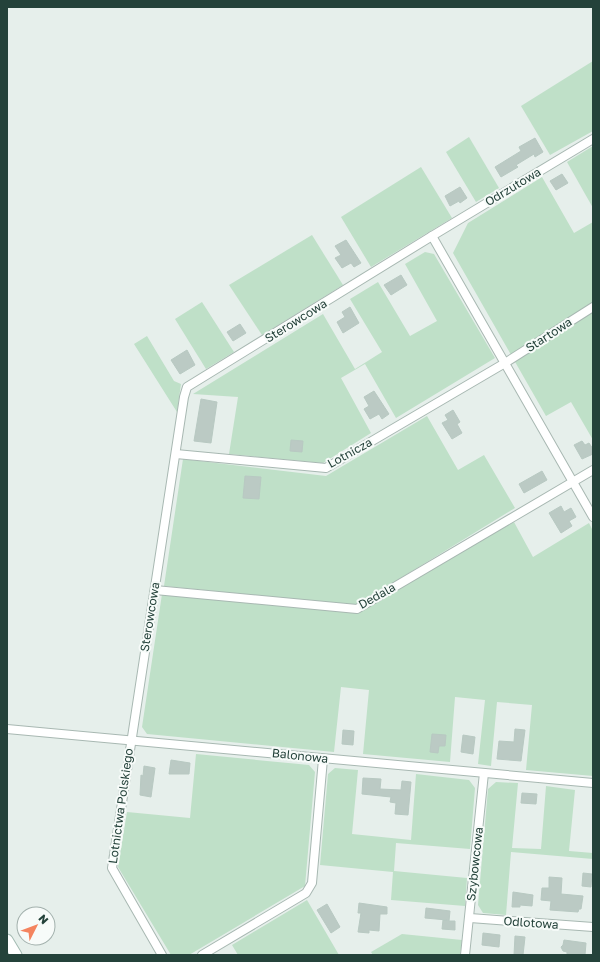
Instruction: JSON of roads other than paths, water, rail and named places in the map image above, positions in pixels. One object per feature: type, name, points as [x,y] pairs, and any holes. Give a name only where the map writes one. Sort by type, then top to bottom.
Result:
[{"type":"street","name":"Odrzutowa","points":[[432,236],[593,139]]},
{"type":"street","points":[[432,236],[593,517]]},
{"type":"street","name":"Sterowcowa","points":[[131,740],[184,398],[187,387],[432,236]]},
{"type":"street","name":"Startowa","points":[[505,363],[593,307]]},
{"type":"street","name":"Lotnicza","points":[[176,454],[326,468],[505,363]]},
{"type":"street","name":"Dedala","points":[[155,590],[357,609],[593,470]]},
{"type":"street","name":"Balonowa","points":[[7,729],[593,783]]},
{"type":"street","name":"Lotnictwa Polskiego","points":[[131,740],[112,868],[162,955]]},
{"type":"street","points":[[202,955],[306,893],[312,883],[323,759]]},
{"type":"street","name":"Szybowcowa","points":[[465,955],[484,773]]},
{"type":"street","name":"Odlotowa","points":[[470,918],[593,927]]},
{"type":"street","points":[[7,940],[16,955]]}]
